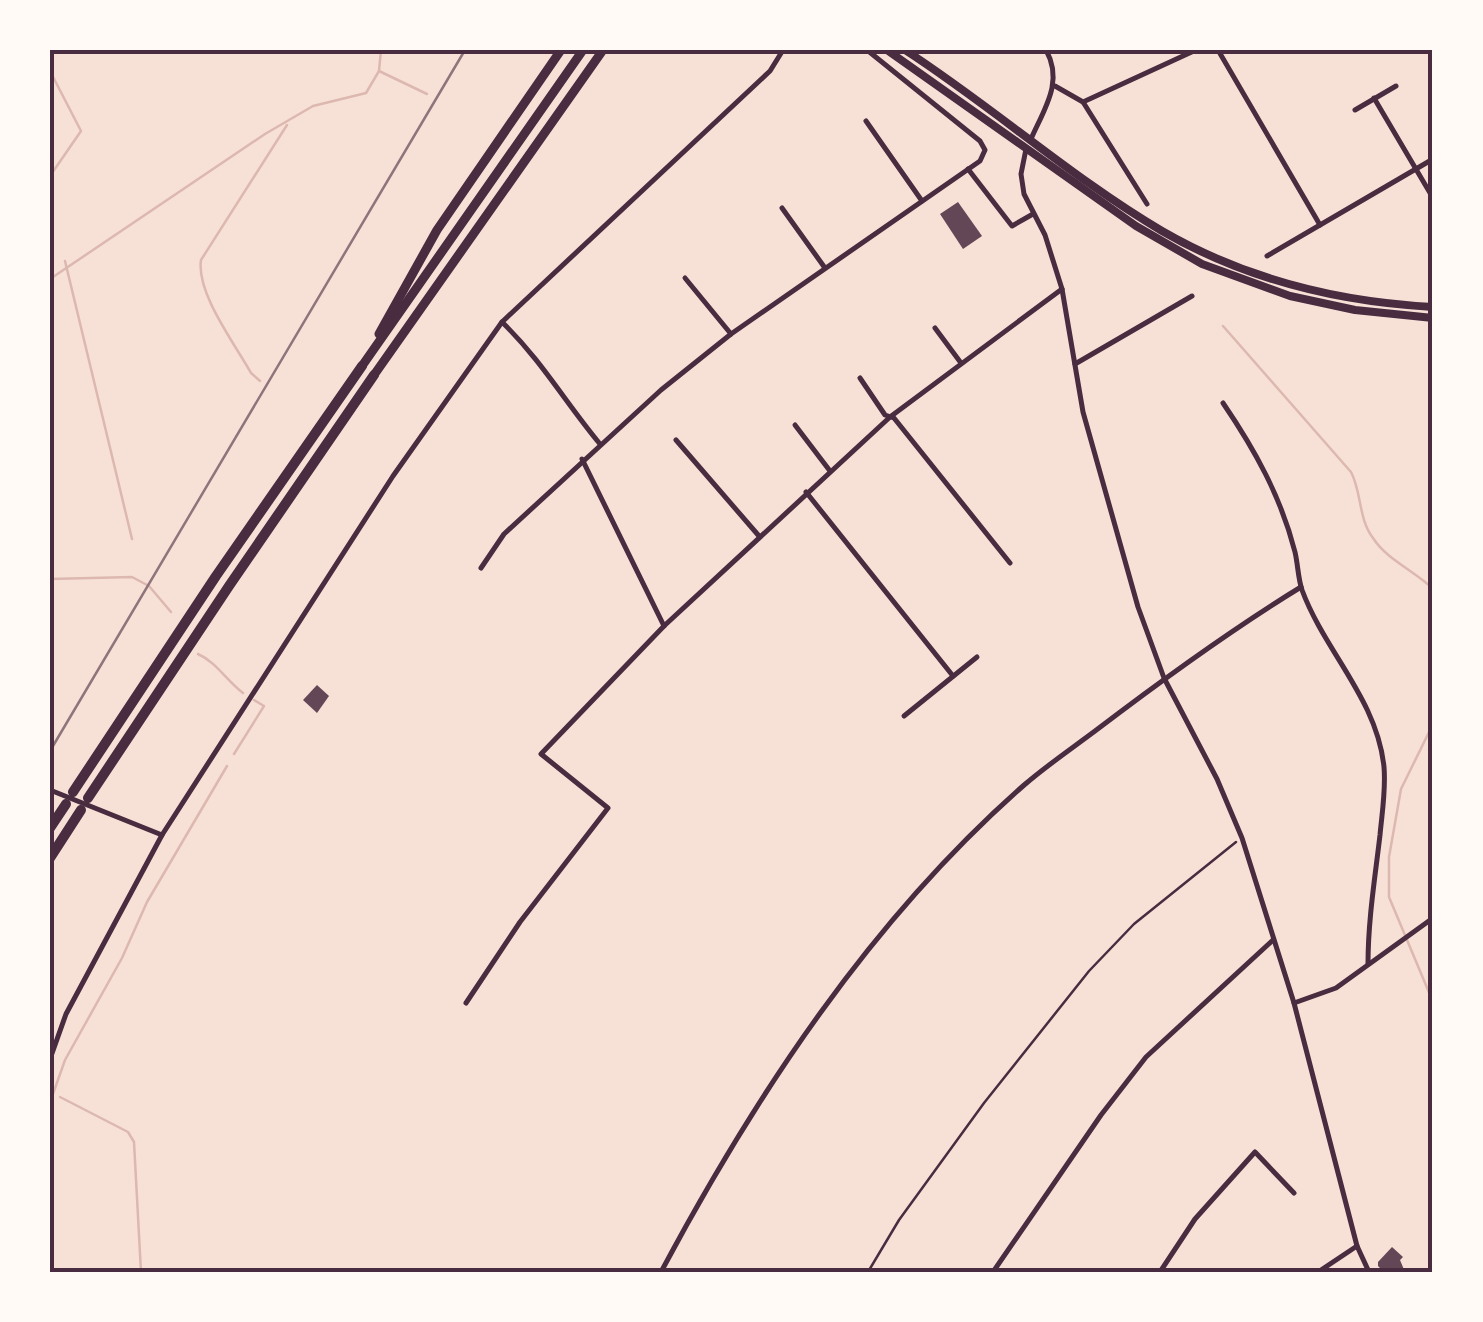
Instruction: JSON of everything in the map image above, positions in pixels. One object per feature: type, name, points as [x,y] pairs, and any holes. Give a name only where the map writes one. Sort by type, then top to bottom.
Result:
[{"type":"highway","points":[[362,366],[437,230],[561,50]]},
{"type":"highway","points":[[74,792],[216,576],[584,50]]},
{"type":"highway","points":[[88,798],[374,375],[603,50]]},
{"type":"highway","points":[[50,828],[66,804]]},
{"type":"highway","points":[[50,858],[81,810]]},
{"type":"main road","points":[[890,50],[1136,226],[1202,264],[1290,296],[1433,321]]},
{"type":"main road","points":[[905,50],[1133,212],[1207,254],[1293,286],[1358,300],[1432,306]]},
{"type":"street","points":[[50,1059],[66,1014],[162,835],[393,476],[502,322],[770,70],[783,50]]},
{"type":"street","points":[[481,568],[504,534],[660,390],[731,334],[968,170],[984,154],[980,141],[867,50]]},
{"type":"street","points":[[1046,50],[1053,62],[1055,86],[1026,149],[1021,174],[1024,194],[1045,235],[1062,289],[1083,412],[1138,608],[1164,678],[1217,779],[1242,838],[1294,1003],[1358,1246],[1369,1272]]},
{"type":"street","points":[[1083,102],[1196,50]]},
{"type":"street","points":[[1218,50],[1320,225]]},
{"type":"street","points":[[1055,86],[1083,102],[1146,204]]},
{"type":"street","points":[[1355,110],[1396,86]]},
{"type":"street","points":[[1374,98],[1433,198]]},
{"type":"street","points":[[866,121],[922,201]]},
{"type":"street","points":[[1268,256],[1433,159]]},
{"type":"street","points":[[968,170],[1012,226],[1033,214]]},
{"type":"street","points":[[782,208],[825,268]]},
{"type":"street","points":[[686,278],[731,334]]},
{"type":"street","points":[[466,1003],[520,922],[608,808],[540,754],[664,626],[890,416],[1062,289]]},
{"type":"street","points":[[1075,364],[1192,296]]},
{"type":"street","points":[[502,322],[533,352],[567,404],[600,444]]},
{"type":"street","points":[[935,328],[961,362]]},
{"type":"street","points":[[860,378],[885,414],[1010,563]]},
{"type":"street","points":[[1222,403],[1256,452],[1278,498],[1295,553],[1300,587],[1325,640],[1370,712],[1378,732],[1384,800],[1368,926],[1368,964]]},
{"type":"street","points":[[795,425],[830,471]]},
{"type":"street","points":[[676,440],[760,537]]},
{"type":"street","points":[[582,459],[664,626]]},
{"type":"street","points":[[806,492],[953,676]]},
{"type":"street","points":[[662,1272],[767,1091],[817,1017],[930,878],[1024,786],[1164,678],[1300,587]]},
{"type":"street","points":[[904,716],[977,657]]},
{"type":"street","points":[[50,790],[162,835]]},
{"type":"street","points":[[1294,1003],[1325,994],[1433,918]]},
{"type":"street","points":[[993,1272],[1146,1057],[1274,939]]},
{"type":"street","points":[[1160,1272],[1195,1219],[1255,1152],[1294,1193]]},
{"type":"street","points":[[1318,1272],[1358,1246]]},
{"type":"path","points":[[868,1272],[898,1220],[1089,971],[1134,924],[1242,838]]},
{"type":"building","points":[[958,202],[982,236],[963,249],[940,214]]},
{"type":"building","points":[[317,685],[329,696],[317,713],[303,700]]},
{"type":"building","points":[[1392,1247],[1403,1257],[1400,1260],[1405,1272],[1384,1272],[1378,1266]]},
{"type":"waterway","points":[[50,279],[265,134],[313,106],[366,93],[379,71],[381,50]]},
{"type":"waterway","points":[[50,71],[81,131],[50,176]]},
{"type":"waterway","points":[[379,71],[427,94]]},
{"type":"waterway","points":[[260,381],[251,373],[210,303],[201,260],[287,125]]},
{"type":"waterway","points":[[65,261],[132,539]]},
{"type":"waterway","points":[[1223,326],[1351,472],[1368,530],[1379,546],[1433,589]]},
{"type":"waterway","points":[[50,579],[132,577],[149,586],[171,612]]},
{"type":"waterway","points":[[198,654],[243,693]]},
{"type":"waterway","points":[[234,754],[264,706],[254,700]]},
{"type":"waterway","points":[[1433,724],[1401,789],[1389,857],[1389,897],[1433,1002]]},
{"type":"waterway","points":[[53,1094],[65,1060],[122,958],[147,902],[227,766]]},
{"type":"waterway","points":[[60,1097],[128,1132],[134,1142],[141,1272]]},
{"type":"railway","points":[[50,751],[465,50]]}]
